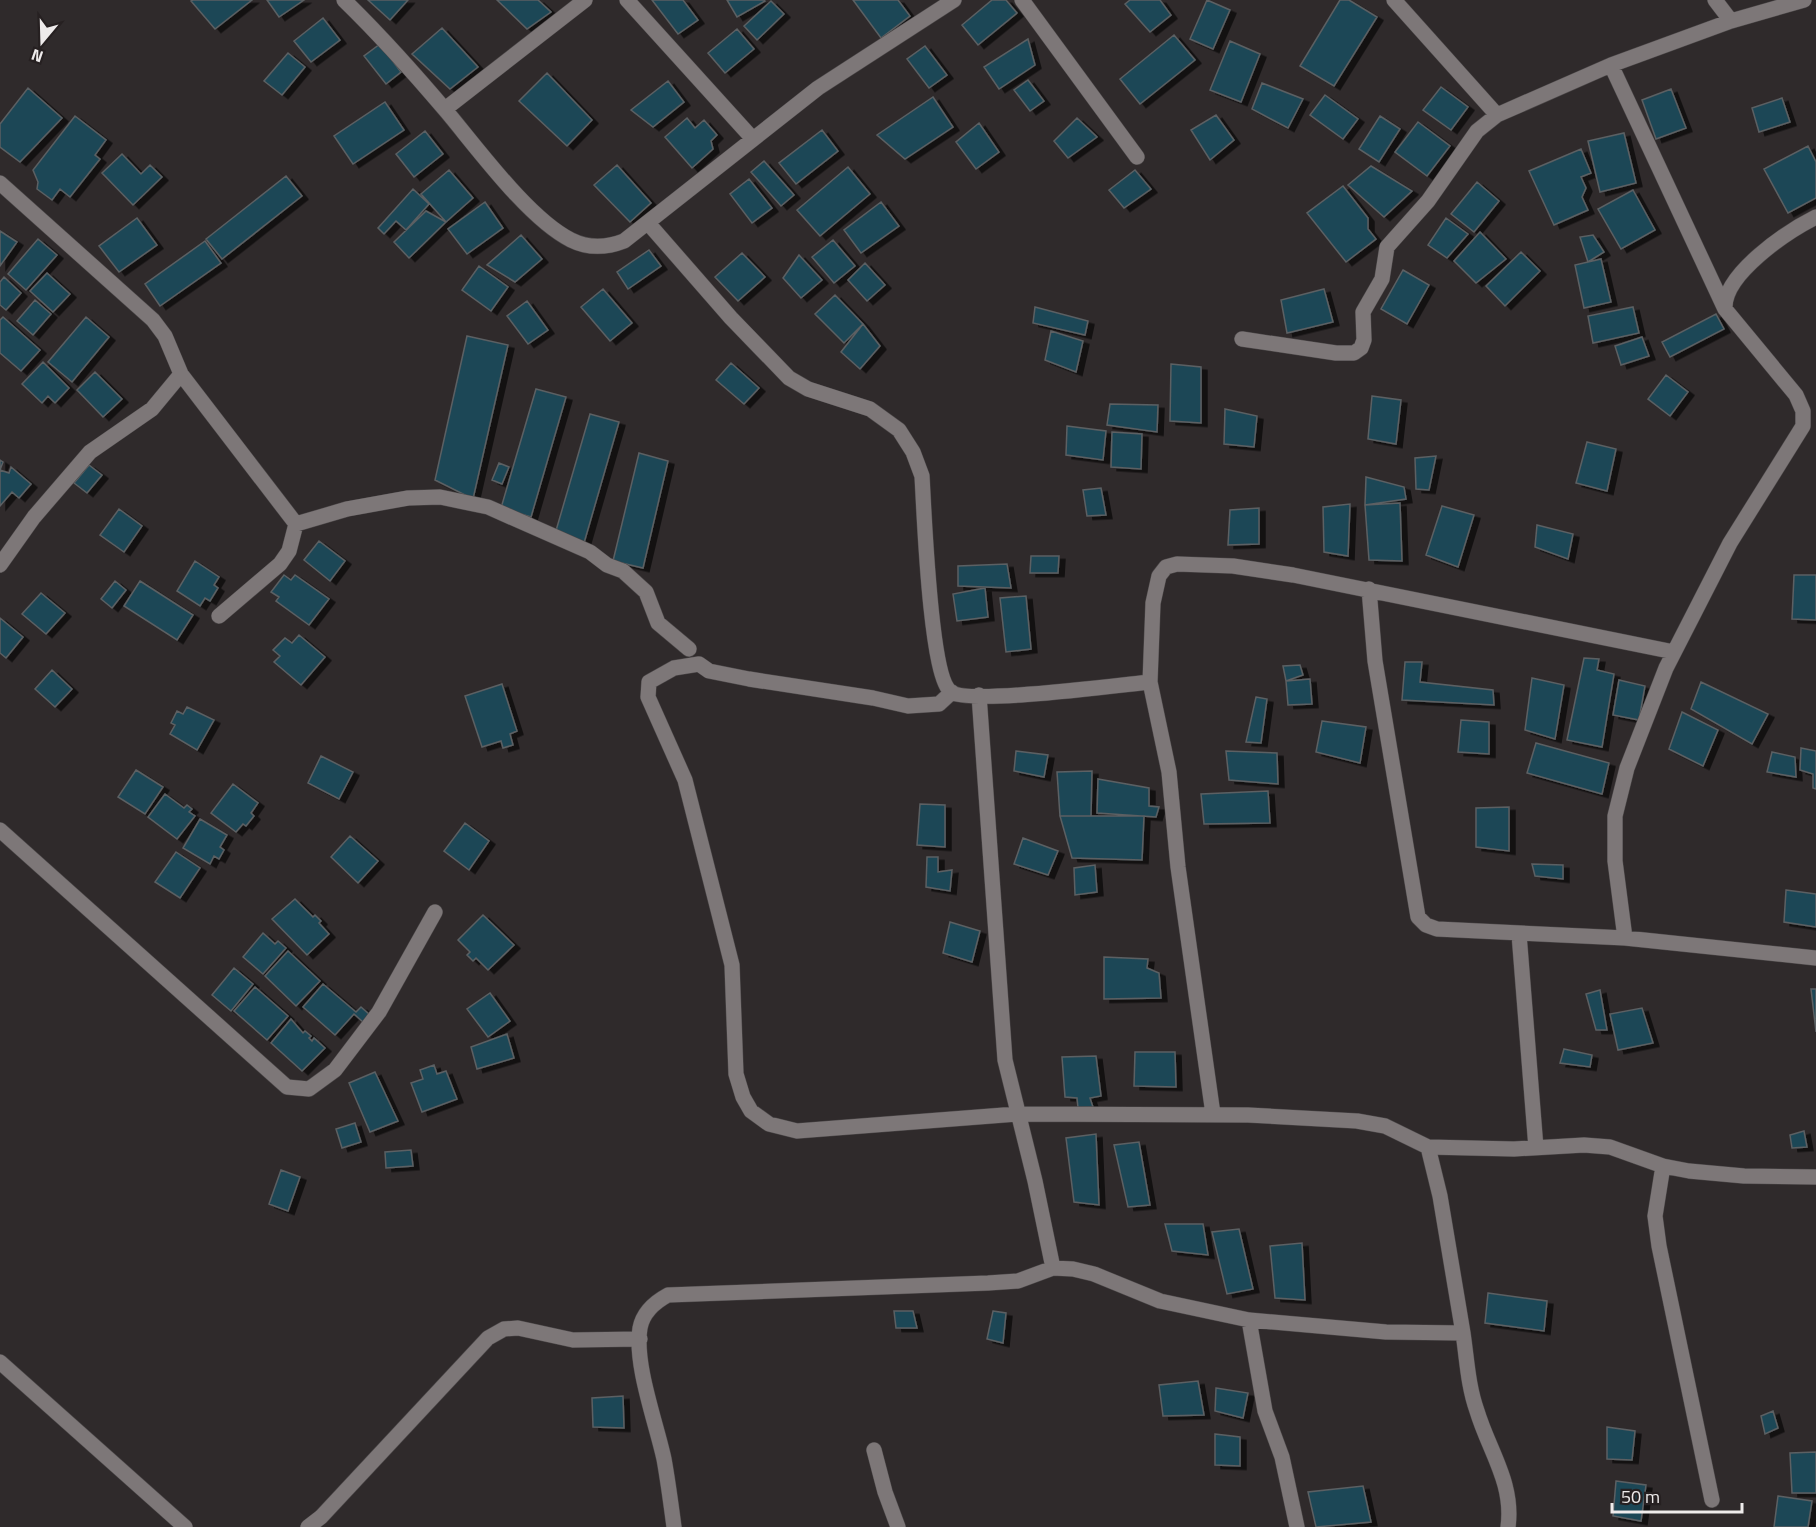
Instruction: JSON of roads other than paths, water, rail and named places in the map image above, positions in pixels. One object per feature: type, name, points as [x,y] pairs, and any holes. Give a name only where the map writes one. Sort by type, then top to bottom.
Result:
[{"type":"street","points":[[344,0],[378,34],[525,202],[571,240],[593,247],[609,247],[624,241],[818,88],[954,0]]},
{"type":"street","points":[[445,110],[585,0]]},
{"type":"street","points":[[627,0],[753,139]]},
{"type":"street","points":[[1022,0],[1137,157]]},
{"type":"street","points":[[1394,0],[1497,115]]},
{"type":"street","points":[[1715,0],[1731,21]]},
{"type":"street","points":[[1242,339],[1336,353],[1354,353],[1361,348],[1364,340],[1363,312],[1382,279],[1387,247],[1428,201],[1477,131],[1497,115],[1611,65],[1731,21],[1804,0]]},
{"type":"street","points":[[1611,65],[1725,309],[1796,395],[1803,411],[1803,426],[1730,543],[1674,652],[1627,768],[1616,816],[1615,861],[1625,938]]},
{"type":"street","points":[[0,183],[145,311],[165,336],[174,364],[180,374],[296,524]]},
{"type":"street","points":[[1725,309],[1725,298],[1731,286],[1764,250],[1816,217]]},
{"type":"street","points":[[648,223],[731,318],[789,378],[808,389],[870,409],[899,430],[909,445],[922,476],[934,638],[944,685],[951,692],[979,695],[1049,693],[1150,682]]},
{"type":"street","points":[[0,565],[34,517],[90,452],[147,414],[180,374]]},
{"type":"street","points":[[296,524],[347,509],[408,498],[441,497],[488,507],[590,552],[607,565],[623,571],[646,592],[658,623],[689,649]]},
{"type":"street","points":[[219,616],[280,564],[289,551],[296,524]]},
{"type":"street","points":[[1213,1114],[1178,867],[1168,772],[1150,682],[1153,603],[1159,576],[1166,567],[1177,564],[1233,566],[1369,589],[1674,652]]},
{"type":"street","points":[[1369,589],[1375,661],[1418,916],[1426,925],[1437,929],[1625,938],[1816,958]]},
{"type":"street","points":[[951,692],[939,704],[908,706],[873,698],[709,671],[699,663],[674,668],[649,682],[648,697],[685,780],[732,965],[736,1074],[743,1097],[751,1111],[769,1124],[797,1131],[1017,1114],[1213,1114],[1357,1121],[1385,1126],[1428,1147],[1469,1150],[1584,1145],[1610,1147],[1663,1166],[1744,1176],[1816,1177]]},
{"type":"street","points":[[979,695],[1005,1060],[1035,1180],[1053,1268]]},
{"type":"street","points":[[0,830],[287,1088],[309,1089],[335,1070],[379,1012],[435,912]]},
{"type":"street","points":[[1519,934],[1536,1148]]},
{"type":"street","points":[[1428,1147],[1440,1196],[1470,1390],[1506,1484],[1510,1502],[1508,1527]]},
{"type":"street","points":[[1663,1166],[1655,1216],[1659,1246],[1712,1500]]},
{"type":"street","points":[[674,1527],[664,1460],[640,1354],[640,1327],[646,1312],[656,1301],[669,1295],[1018,1281],[1053,1268],[1073,1269],[1094,1274],[1160,1301],[1249,1320],[1386,1332],[1463,1333]]},
{"type":"street","points":[[1249,1320],[1265,1412],[1282,1457],[1297,1527]]},
{"type":"street","points":[[308,1527],[321,1517],[488,1338],[504,1329],[518,1328],[573,1340],[640,1339]]},
{"type":"street","points":[[0,1362],[185,1527]]},
{"type":"street","points":[[874,1450],[885,1492],[898,1527]]}]
